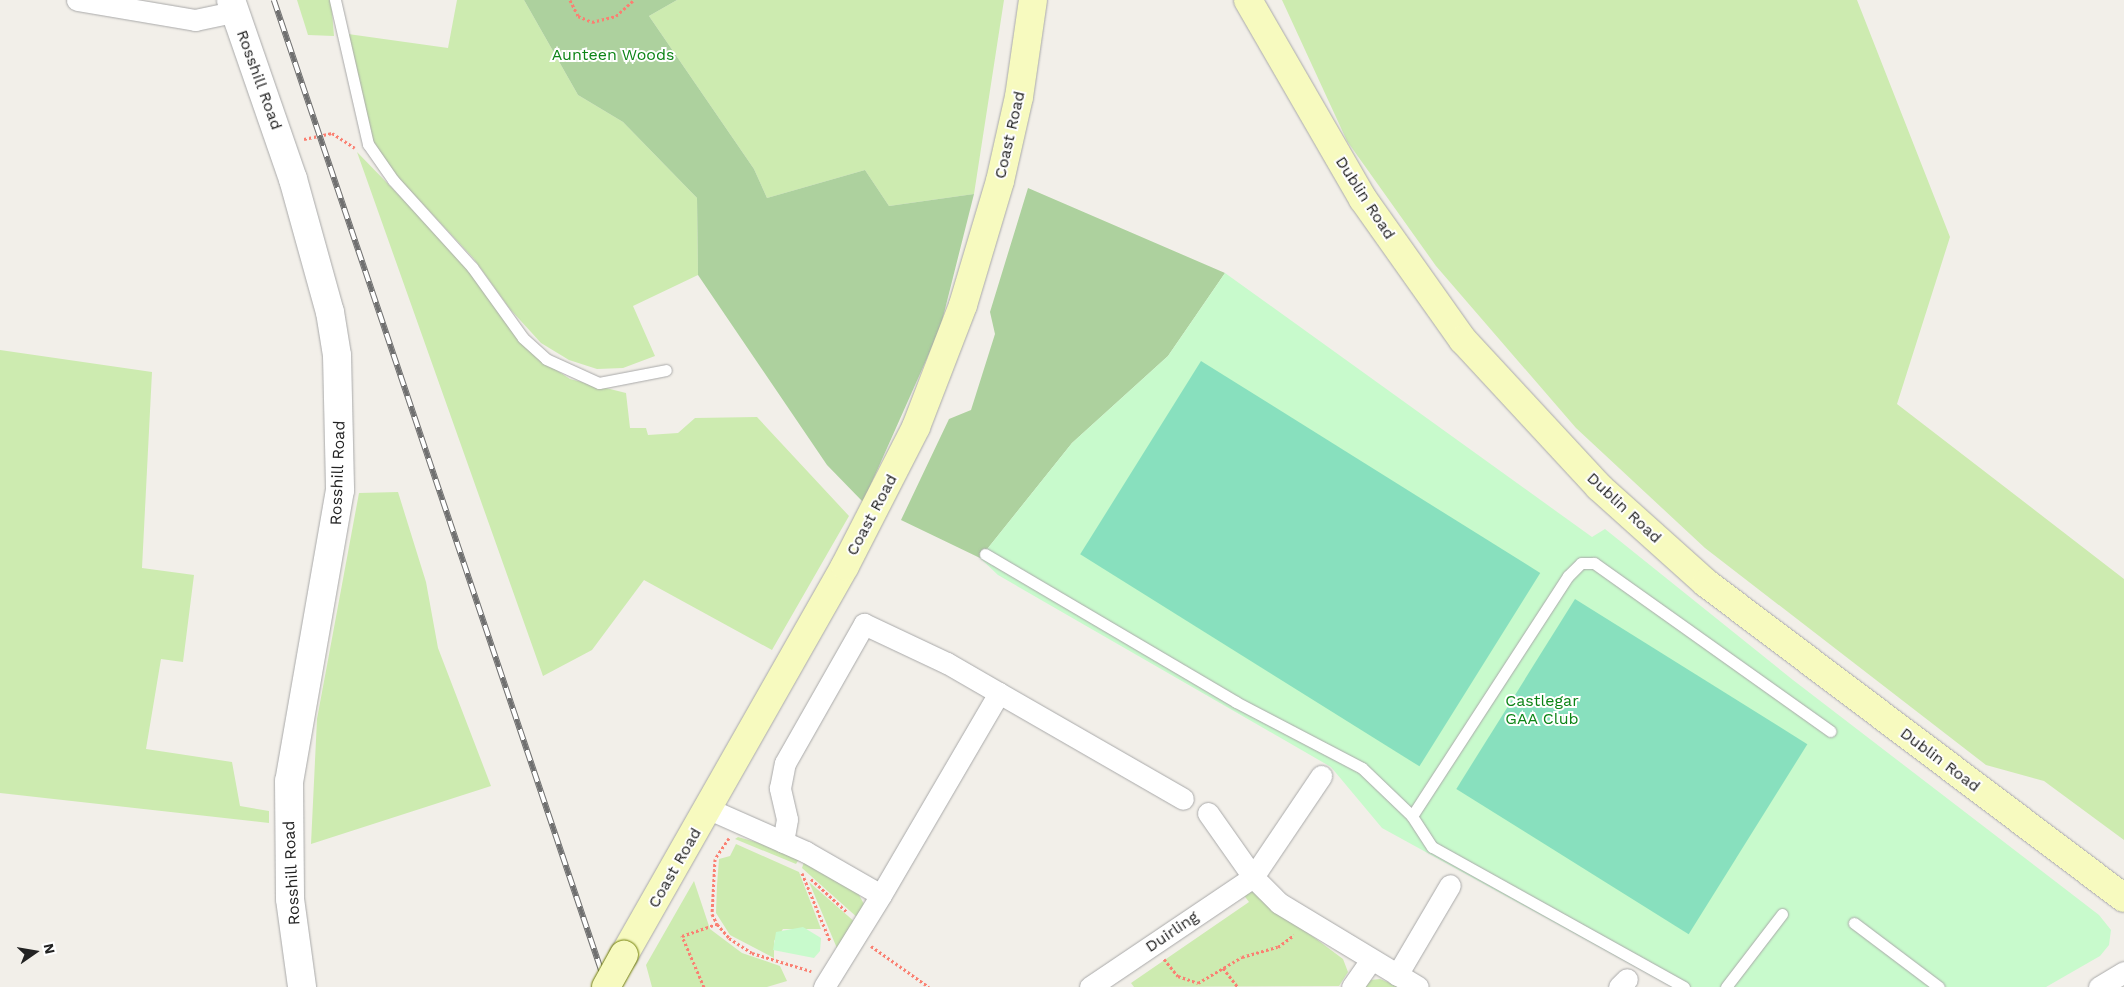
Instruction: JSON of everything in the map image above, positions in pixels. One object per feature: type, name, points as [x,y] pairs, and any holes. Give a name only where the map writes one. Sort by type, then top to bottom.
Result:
[{"type":"main road","name":"Coast Road","points":[[606,987],[709,809],[877,508],[916,427],[963,305],[1000,181],[1019,97],[1033,0]]},
{"type":"main road","name":"Dublin Road","points":[[1248,0],[1363,199],[1463,340],[1599,487],[1706,583],[2124,898]]},
{"type":"street","points":[[78,0],[195,20],[233,6]]},
{"type":"street","name":"Rosshill Road","points":[[233,6],[272,114],[318,262],[330,312],[339,383],[340,490],[335,538],[298,712],[289,781],[290,899],[302,987]]},
{"type":"street","points":[[783,842],[787,819],[780,788],[785,763],[864,624],[929,653],[1183,799]]},
{"type":"street","points":[[832,976],[999,693]]},
{"type":"street","name":"Duirling","points":[[1090,987],[1253,877],[1321,776]]},
{"type":"street","points":[[709,809],[738,826],[783,842],[881,894]]},
{"type":"street","points":[[1208,813],[1253,877],[1279,903],[1370,961],[1418,987]]},
{"type":"street","points":[[1397,975],[1450,885]]},
{"type":"street","points":[[1352,987],[1370,961]]},
{"type":"street","points":[[2098,987],[2124,972]]},
{"type":"lane","points":[[335,0],[368,144],[394,180],[472,266],[522,338],[546,358],[599,383],[666,370]]},
{"type":"lane","points":[[985,554],[1236,702],[1362,768],[1412,816],[1432,847],[1684,987]]},
{"type":"lane","points":[[1412,816],[1568,576],[1581,563],[1594,563],[1830,731]]},
{"type":"lane","points":[[1726,987],[1782,914]]},
{"type":"lane","points":[[1854,923],[1939,987]]},
{"type":"path","points":[[570,0],[578,16],[592,22],[616,16],[634,0]]},
{"type":"path","points":[[302,132],[305,141],[332,133],[353,148],[368,144]]},
{"type":"path","points":[[738,826],[715,859],[712,914],[716,924],[728,938],[752,953],[832,976]]},
{"type":"path","points":[[832,976],[799,869],[859,932],[915,973],[929,987]]},
{"type":"path","points":[[704,987],[682,936],[716,924]]},
{"type":"path","points":[[1154,944],[1187,982],[1208,980],[1223,968],[1252,953],[1278,948],[1296,934],[1302,938]]},
{"type":"path","points":[[1223,968],[1238,987]]},
{"type":"green space","points":[[297,0],[331,0],[334,36],[308,35]]},
{"type":"green space","points":[[457,0],[524,0],[578,95],[623,122],[697,198],[698,275],[633,306],[655,356],[623,368],[597,369],[569,360],[541,343],[510,309],[474,259],[379,157],[368,130],[348,34],[448,48]]},
{"type":"green space","name":"Aunteen Woods","points":[[524,0],[677,0],[649,16],[754,169],[767,198],[865,170],[889,206],[974,194],[940,329],[863,502],[827,465],[698,275],[697,198],[623,122],[578,95]]},
{"type":"green space","points":[[677,0],[1004,0],[974,194],[889,206],[865,170],[767,198],[754,169],[649,16]]},
{"type":"green space","points":[[1282,0],[1857,0],[1950,237],[1897,404],[2124,579],[2124,840],[2044,781],[1986,765],[1705,548],[1576,428],[1436,266],[1347,141]]},
{"type":"green space","points":[[357,152],[461,259],[541,360],[570,379],[626,393],[630,428],[646,428],[648,435],[678,433],[695,418],[757,417],[849,516],[772,650],[644,580],[592,650],[543,676]]},
{"type":"green space","points":[[1028,188],[1225,273],[1168,356],[1072,443],[980,558],[901,520],[949,419],[971,410],[995,334],[990,312]]},
{"type":"green space","name":"Castlegar GAA Club","points":[[1225,273],[1592,537],[1605,529],[1793,680],[2099,915],[2111,930],[2109,945],[2100,956],[2046,987],[1672,987],[1382,828],[1331,767],[998,575],[980,558],[1072,443],[1168,356]]},
{"type":"green space","points":[[0,350],[152,372],[142,568],[194,575],[183,662],[161,659],[146,749],[232,762],[240,806],[269,811],[269,823],[0,793]]},
{"type":"green space","points":[[1201,361],[1540,573],[1419,766],[1080,554]]},
{"type":"green space","points":[[398,492],[426,582],[438,648],[491,786],[311,844],[317,719],[359,493]]},
{"type":"green space","points":[[1575,599],[1807,744],[1689,934],[1456,789]]},
{"type":"green space","points":[[738,837],[767,845],[799,859],[796,864],[735,839]]},
{"type":"green space","points":[[736,844],[799,872],[821,929],[783,929],[774,941],[774,958],[730,935],[716,913],[717,885],[719,859],[730,856]]},
{"type":"green space","points":[[804,862],[857,891],[865,906],[859,919],[802,868]]},
{"type":"green space","points":[[694,881],[710,929],[742,953],[780,966],[787,981],[767,987],[652,987],[646,965]]},
{"type":"green space","points":[[809,882],[856,923],[839,953]]},
{"type":"green space","points":[[1248,888],[1343,959],[1348,972],[1339,986],[1134,987],[1131,983],[1249,902],[1240,890]]},
{"type":"green space","points":[[803,927],[821,938],[820,951],[814,958],[773,950],[776,932]]},
{"type":"green space","points":[[1380,979],[1398,987],[1364,987],[1371,980]]},
{"type":"railway","points":[[274,0],[607,987]]}]
